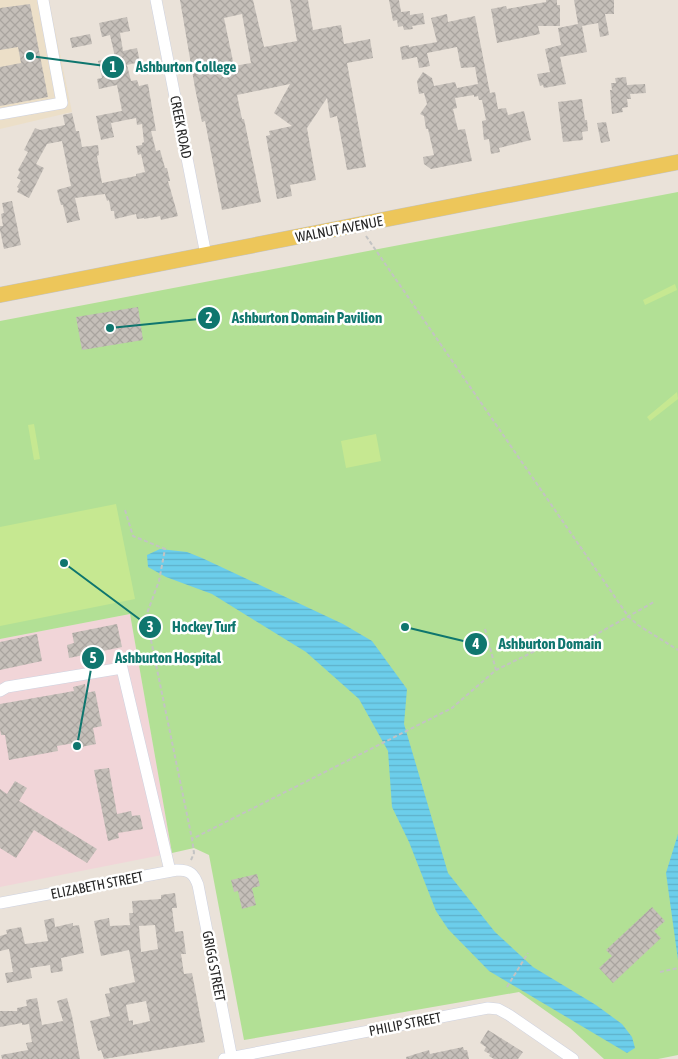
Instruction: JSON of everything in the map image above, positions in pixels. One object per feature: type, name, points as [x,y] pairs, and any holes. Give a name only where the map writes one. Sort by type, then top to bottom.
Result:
[{"type":"main road","name":"WALNUT AVENUE","points":[[0,295],[678,162]]},
{"type":"street","points":[[0,114],[62,103],[43,0]]},
{"type":"street","name":"CREEK ROAD","points":[[156,0],[206,255]]},
{"type":"street","points":[[0,691],[7,687],[121,664],[170,871]]},
{"type":"street","name":"ELIZABETH STREET","points":[[0,903],[170,871],[184,870],[193,874]]},
{"type":"street","name":"GRIGG STREET","points":[[193,874],[198,885],[229,1058]]},
{"type":"street","name":"PHILIP STREET","points":[[229,1058],[488,1008],[509,1015],[573,1059]]},
{"type":"path","points":[[359,225],[628,616],[638,625],[678,650]]},
{"type":"path","points":[[125,510],[133,536],[165,549],[159,582],[146,616],[194,853]]},
{"type":"path","points":[[192,838],[452,708],[496,670],[537,650],[588,639],[654,602]]},
{"type":"path","points":[[484,629],[496,670]]},
{"type":"path","points":[[507,987],[528,954]]},
{"type":"path","points":[[660,972],[678,968]]},
{"type":"shaded area","points":[[0,0],[49,0],[72,112],[0,129]]},
{"type":"shaded area","points":[[130,614],[172,853],[0,887],[0,639]]},
{"type":"green space","points":[[678,192],[678,1055],[658,1059],[604,1059],[570,1028],[519,992],[244,1040],[209,855],[194,848],[172,853],[130,614],[0,639],[0,321]]},
{"type":"green space","points":[[675,284],[677,290],[645,305],[643,300]]},
{"type":"green space","points":[[677,392],[678,399],[650,421],[647,417]]},
{"type":"green space","points":[[34,424],[40,459],[34,460],[28,425]]},
{"type":"green space","points":[[376,434],[381,461],[346,468],[341,441]]},
{"type":"green space","points":[[116,504],[135,599],[0,626],[0,527]]},
{"type":"water","points":[[160,549],[187,552],[202,558],[343,624],[372,641],[407,689],[404,724],[448,873],[495,932],[533,967],[596,1005],[622,1024],[632,1037],[635,1048],[627,1053],[489,971],[448,929],[436,911],[409,842],[392,807],[388,751],[359,699],[306,652],[212,594],[166,577],[148,567],[147,555]]},
{"type":"water","points":[[678,834],[678,960],[666,873]]},
{"type":"building","points":[[180,0],[253,0],[264,47],[297,41],[290,0],[308,0],[313,30],[341,25],[344,44],[370,39],[373,58],[347,63],[366,167],[347,170],[337,116],[330,118],[327,98],[307,128],[316,180],[290,185],[292,196],[277,199],[266,136],[270,135],[269,131],[292,126],[274,113],[290,84],[237,95],[242,119],[244,119],[261,202],[222,210],[205,121],[202,122]],"holes":[[[242,14],[251,63],[234,66],[224,18]]]},
{"type":"building","points":[[389,0],[399,0],[401,12],[410,11],[410,15],[423,13],[425,24],[412,26],[413,29],[404,30],[403,26],[398,27],[397,20],[393,21]]},
{"type":"building","points":[[546,0],[557,0],[557,5],[560,5],[560,26],[538,26],[540,34],[497,43],[491,9],[506,6],[507,9],[546,2]]},
{"type":"building","points":[[574,0],[614,0],[614,14],[605,14],[609,35],[600,37],[598,23],[582,26],[587,52],[560,57],[566,84],[544,88],[543,85],[540,86],[537,74],[550,72],[545,49],[561,45],[558,28],[578,24]]},
{"type":"building","points":[[30,4],[48,97],[0,106],[0,67],[21,63],[18,47],[0,50],[0,8]]},
{"type":"building","points":[[447,14],[448,22],[475,16],[490,93],[495,92],[498,109],[506,108],[508,115],[524,111],[531,140],[499,148],[500,152],[491,154],[489,139],[484,140],[482,121],[486,120],[482,100],[479,100],[478,96],[474,97],[474,95],[455,98],[457,108],[453,109],[458,130],[465,129],[472,161],[431,169],[424,164],[423,157],[434,155],[424,116],[420,114],[427,104],[424,93],[419,94],[417,81],[423,72],[432,78],[434,86],[455,82],[457,88],[478,84],[475,67],[461,68],[457,47],[427,53],[430,66],[419,68],[417,57],[402,60],[400,47],[437,42],[431,18]]},
{"type":"building","points":[[127,17],[130,31],[120,33],[123,51],[137,48],[140,62],[127,65],[131,81],[137,80],[139,86],[148,84],[156,131],[151,131],[156,151],[160,150],[165,168],[167,168],[170,181],[168,181],[178,216],[161,220],[160,216],[137,219],[136,214],[115,219],[114,211],[111,211],[109,200],[107,201],[105,194],[75,198],[80,220],[67,223],[57,190],[71,186],[62,141],[47,144],[36,164],[44,168],[29,198],[17,192],[19,188],[17,187],[21,180],[17,178],[20,172],[18,170],[28,152],[24,150],[35,128],[40,130],[65,125],[63,115],[72,113],[76,131],[79,131],[82,147],[98,145],[99,155],[97,156],[102,183],[136,176],[136,174],[145,172],[141,154],[138,155],[136,146],[142,145],[144,142],[142,124],[137,125],[136,118],[111,123],[114,137],[101,140],[96,116],[122,111],[117,85],[99,89],[97,79],[102,78],[98,61],[115,57],[110,35],[102,37],[99,23]]},
{"type":"building","points":[[90,34],[92,44],[72,48],[70,38]]},
{"type":"building","points":[[626,77],[627,85],[645,84],[646,93],[630,94],[631,99],[627,99],[628,107],[622,108],[623,112],[612,114],[611,83],[616,83],[615,78]]},
{"type":"building","points":[[582,99],[588,131],[582,132],[583,140],[563,142],[558,102]]},
{"type":"building","points":[[606,122],[610,141],[601,143],[597,123]]},
{"type":"building","points":[[12,201],[21,245],[4,249],[0,230],[0,226],[3,226],[1,214],[4,213],[2,203]]},
{"type":"building","points":[[138,307],[143,340],[82,350],[76,317]]},
{"type":"building","points":[[117,624],[122,647],[69,658],[67,645],[74,643],[72,633]]},
{"type":"building","points":[[37,634],[42,661],[0,670],[0,642]]},
{"type":"building","points":[[85,684],[86,693],[95,691],[102,726],[93,728],[96,744],[81,747],[80,742],[57,746],[58,751],[9,760],[5,735],[1,735],[0,729],[0,704],[74,691],[73,687]]},
{"type":"building","points":[[109,768],[117,814],[131,811],[132,816],[140,815],[143,829],[118,833],[119,838],[108,841],[94,770]]},
{"type":"building","points":[[15,781],[27,788],[19,801],[97,849],[87,863],[34,830],[16,858],[0,848],[0,789],[7,794]]},
{"type":"building","points":[[257,874],[260,886],[252,888],[256,905],[242,909],[238,891],[234,892],[231,880]]},
{"type":"building","points":[[175,893],[177,908],[172,908],[175,932],[183,931],[186,954],[181,954],[184,974],[192,973],[205,1042],[104,1059],[101,1050],[98,1051],[90,1021],[110,1016],[105,994],[110,993],[109,988],[135,982],[129,950],[101,956],[94,921],[109,918],[110,926],[130,925],[129,913],[133,913],[132,901],[161,899],[161,895]],"holes":[[[155,925],[158,949],[141,952],[139,926]],[[146,1001],[150,1021],[133,1025],[133,1020],[129,1021],[126,1005]]]},
{"type":"building","points":[[652,907],[665,921],[654,931],[661,938],[613,983],[599,968],[612,956],[606,950]]},
{"type":"building","points":[[54,918],[55,927],[73,923],[73,926],[79,925],[84,953],[61,958],[63,971],[51,973],[50,965],[30,968],[32,978],[7,983],[5,973],[13,972],[9,949],[0,951],[0,936],[7,934],[6,930],[21,927],[25,944],[48,941],[44,920]]},
{"type":"building","points":[[37,998],[42,1025],[63,1021],[57,1001],[67,998],[80,1059],[2,1059],[1,1055],[28,1050],[26,1043],[32,1042],[29,1024],[22,1025],[22,1023],[0,1027],[0,1011],[17,1011],[17,1008],[27,1006],[26,1000]]},
{"type":"building","points":[[488,1030],[523,1052],[518,1059],[494,1059],[489,1056],[490,1054],[484,1051],[486,1047],[480,1043]]},
{"type":"building","points":[[463,1047],[464,1050],[467,1050],[469,1059],[406,1059],[406,1057],[429,1050],[430,1054]]},
{"type":"place","name":"Ashburton College","points":[[30,56]]},
{"type":"place","name":"Ashburton Domain Pavilion","points":[[110,328]]},
{"type":"place","name":"Hockey Turf","points":[[64,563]]},
{"type":"place","name":"Ashburton Domain","points":[[405,627]]},
{"type":"place","name":"Ashburton Hospital","points":[[77,746]]}]
